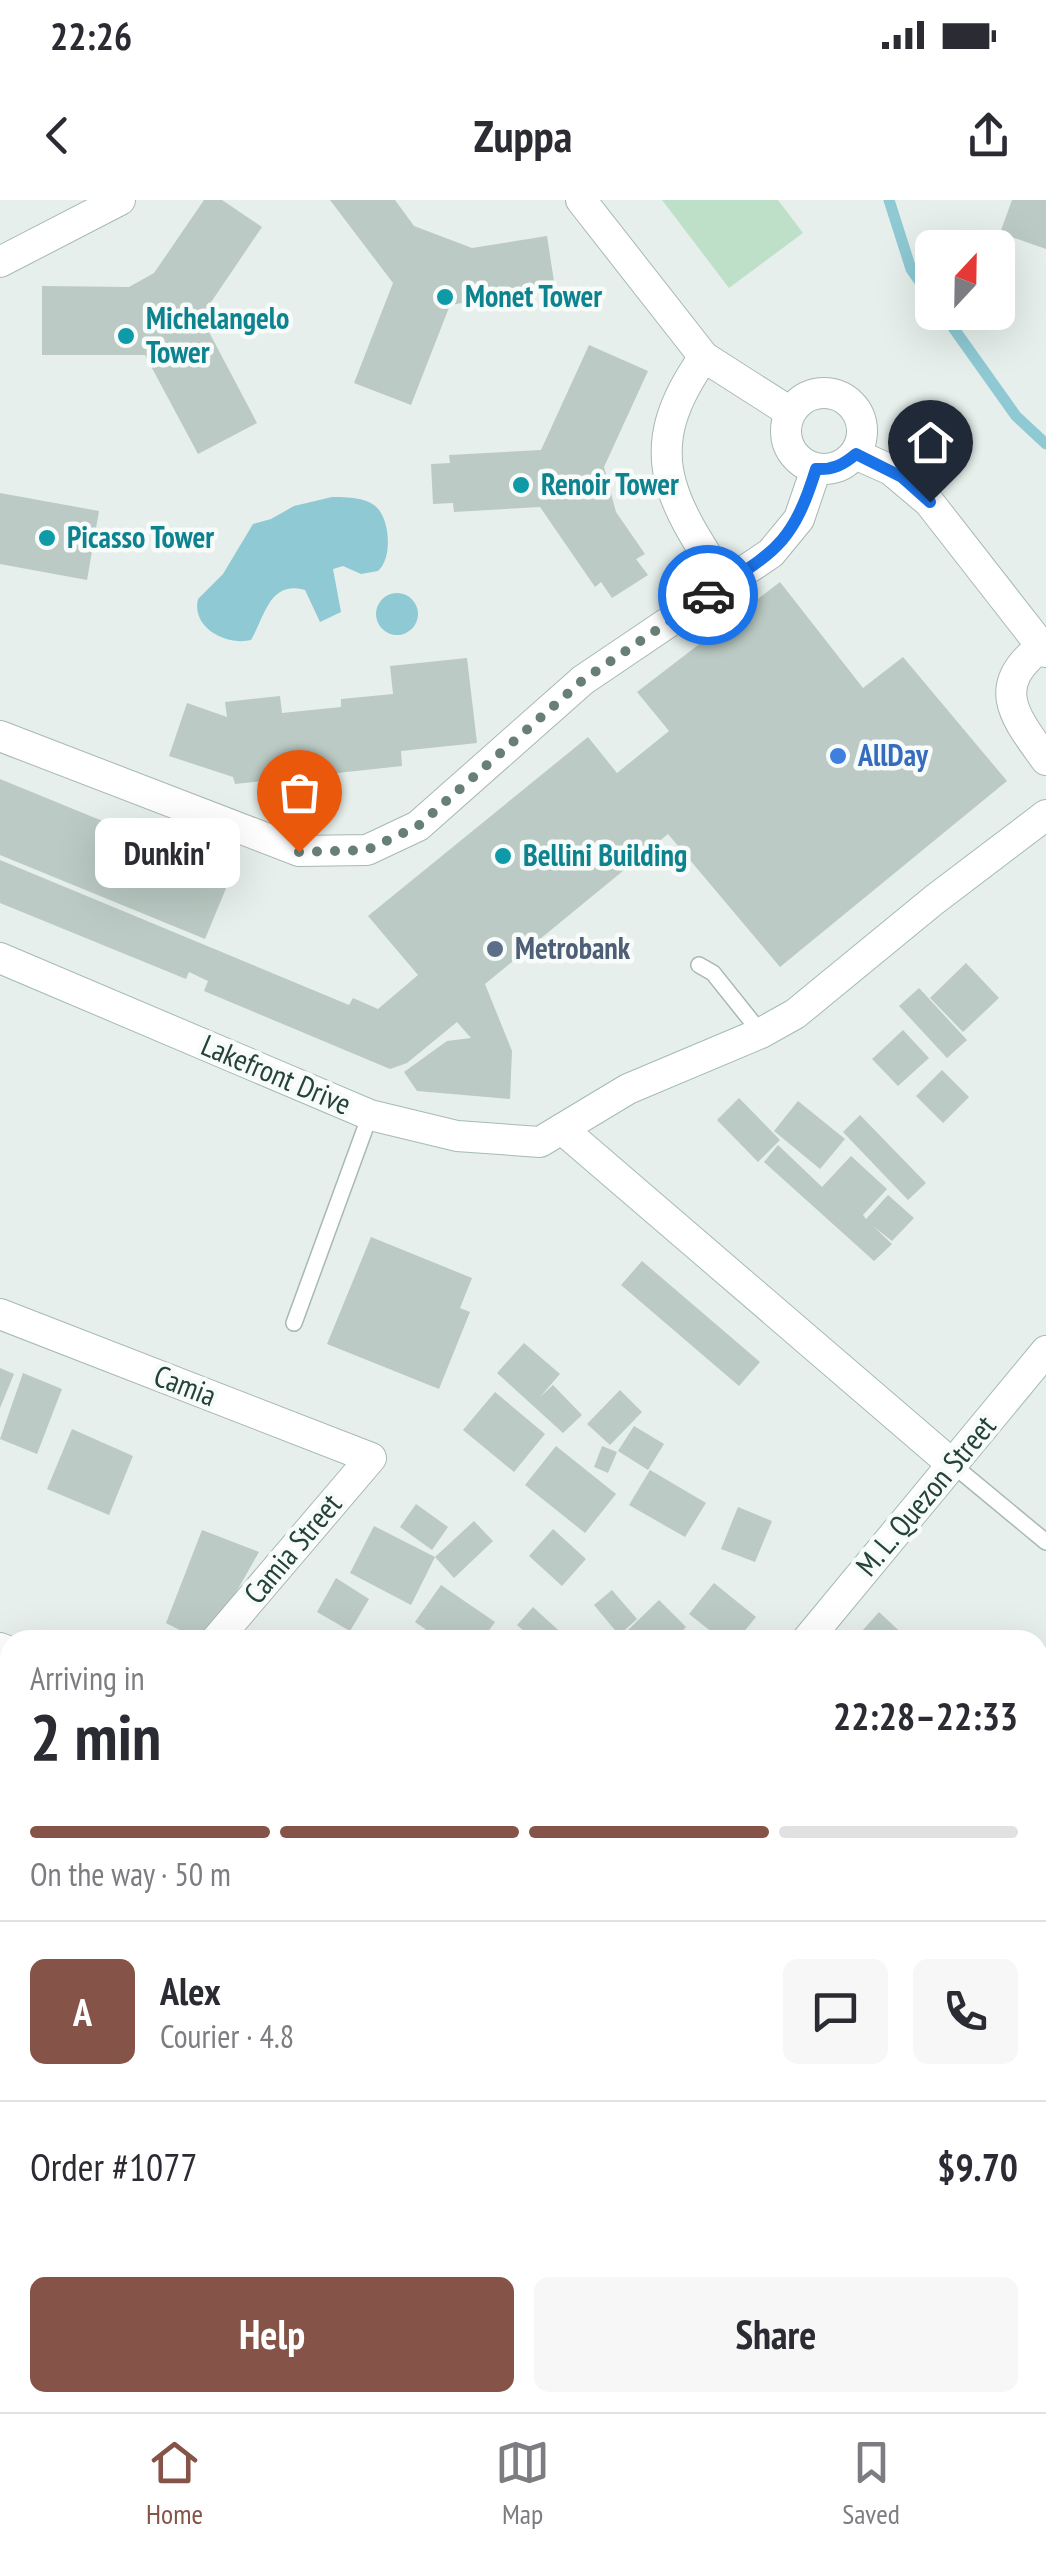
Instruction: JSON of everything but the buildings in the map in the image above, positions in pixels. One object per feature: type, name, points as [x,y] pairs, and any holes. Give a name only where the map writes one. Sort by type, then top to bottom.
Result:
[{"type":"street","points":[[0,262],[120,200]]},
{"type":"street","points":[[581,200],[704,357],[790,412]]},
{"type":"street","points":[[704,357],[679,396],[666,471],[679,511],[725,584]]},
{"type":"street","points":[[816,393],[832,393],[846,400],[857,411],[862,425],[862,440],[856,454],[830,470],[803,464],[786,441],[784,427],[790,412],[801,399],[816,393]]},
{"type":"street","points":[[856,454],[902,477],[930,502],[1043,649],[1020,668],[1011,705],[1013,715],[1046,760]]},
{"type":"street","points":[[0,736],[299,852],[367,850],[418,826],[583,680],[771,552],[791,532],[816,469]]},
{"type":"street","name":"Lakefront Drive","points":[[0,958],[370,1115],[458,1136],[540,1142],[606,1100],[652,1077],[761,1034],[795,1014],[1046,815]]},
{"type":"street","points":[[562,1129],[953,1465]]},
{"type":"street","name":"Camia","points":[[0,1314],[371,1458]]},
{"type":"street","name":"M. L. Quezon Street","points":[[814,1630],[1046,1352]]},
{"type":"street","name":"Camia Street","points":[[225,1630],[371,1458]]},
{"type":"lane","points":[[699,964],[713,973],[761,1034]]},
{"type":"lane","points":[[294,1322],[370,1115]]},
{"type":"lane","points":[[953,1465],[1046,1542]]},
{"type":"green space","points":[[662,200],[778,200],[803,233],[729,288]]},
{"type":"water","points":[[332,497],[370,502],[383,516],[387,532],[386,558],[378,571],[361,574],[343,566],[333,569],[341,612],[320,622],[305,590],[293,588],[276,595],[251,640],[222,637],[205,626],[197,609],[198,599],[223,574],[253,524],[294,506]]},
{"type":"water","points":[[397,593],[412,599],[418,614],[412,629],[397,635],[382,629],[376,614],[382,599]]},
{"type":"waterway","points":[[889,200],[915,275]]},
{"type":"waterway","points":[[955,330],[1016,416],[1046,444]]},
{"type":"way so far","points":[[299,852],[367,850],[418,826],[583,680],[708,595]]},
{"type":"place","name":"Monet Tower","points":[[445,297]]},
{"type":"place","name":"Michelangelo Tower","points":[[126,336]]},
{"type":"place","name":"Renoir Tower","points":[[521,485]]},
{"type":"place","name":"Picasso Tower","points":[[47,538]]},
{"type":"place","name":"AllDay","points":[[838,756]]},
{"type":"place","name":"Dunkin'","points":[[299,852]]},
{"type":"place","name":"Bellini Building","points":[[503,856]]},
{"type":"place","name":"Metrobank","points":[[495,949]]},
{"type":"route","points":[[708,595],[783,542],[804,506],[816,469],[830,470],[856,454],[902,477],[930,502]]}]
